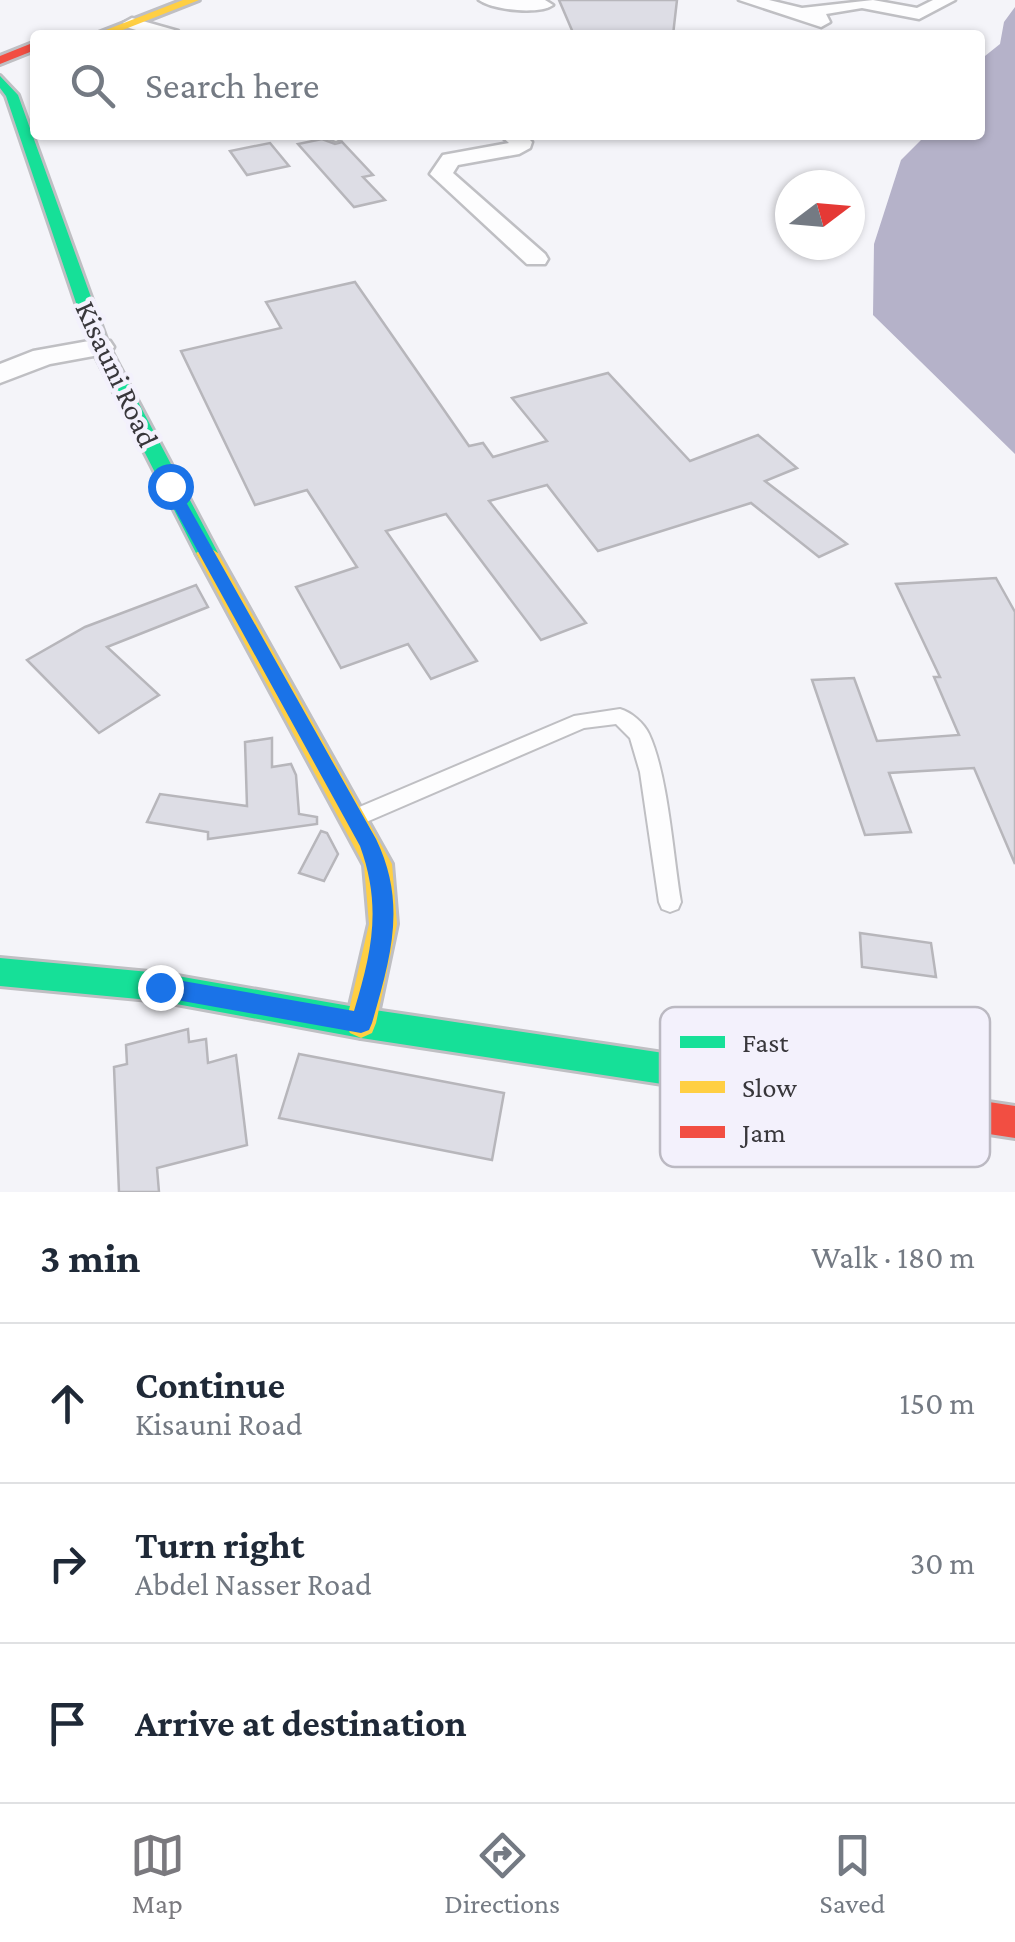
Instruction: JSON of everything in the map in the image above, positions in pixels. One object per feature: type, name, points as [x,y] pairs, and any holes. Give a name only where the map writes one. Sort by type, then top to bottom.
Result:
[{"type":"street","points":[[92,30],[140,7],[193,0]]},
{"type":"street","points":[[488,0],[544,5]]},
{"type":"street","points":[[748,0],[802,22],[862,3],[919,14],[946,0]]},
{"type":"street","points":[[140,7],[166,30]]},
{"type":"street","points":[[0,60],[30,48]]},
{"type":"street","points":[[3,86],[30,64]]},
{"type":"street","name":"Kisauni Road","points":[[3,86],[100,347],[170,486],[378,864],[384,908],[380,959],[361,1023]]},
{"type":"street","points":[[518,140],[519,148],[451,160],[440,174],[536,259]]},
{"type":"street","points":[[42,357],[88,320]]},
{"type":"street","points":[[0,374],[42,357],[100,347]]},
{"type":"street","points":[[0,972],[160,987],[361,1023],[660,1068]]},
{"type":"street","points":[[990,1118],[1015,1122]]},
{"type":"lane","points":[[352,820],[580,722],[620,716],[638,734],[650,772],[670,902]]},
{"type":"shaded area","points":[[1015,7],[1015,454],[873,315],[874,244],[901,160],[921,140],[985,140],[985,56],[1000,44],[1004,22]]},
{"type":"building","points":[[559,0],[677,0],[674,30],[572,30]]},
{"type":"building","points":[[317,140],[342,142],[373,175],[363,177],[385,200],[354,207],[298,144]]},
{"type":"building","points":[[270,143],[289,166],[247,175],[230,151]]},
{"type":"building","points":[[355,282],[469,446],[483,443],[493,457],[547,441],[512,398],[608,373],[690,461],[758,435],[797,468],[765,481],[847,544],[819,557],[751,503],[598,551],[547,485],[489,501],[586,623],[541,640],[446,514],[386,531],[477,661],[431,679],[408,644],[341,668],[296,587],[357,567],[307,490],[255,505],[181,351],[281,328],[266,302]]},
{"type":"building","points":[[996,578],[1015,612],[1015,864],[974,768],[889,773],[911,832],[865,835],[812,680],[854,678],[877,741],[959,735],[934,677],[940,677],[896,584]]},
{"type":"building","points":[[196,585],[208,607],[107,647],[159,695],[99,733],[27,660],[85,627]]},
{"type":"building","points":[[272,738],[272,767],[291,764],[296,775],[299,814],[317,817],[317,824],[208,839],[208,832],[147,822],[160,794],[247,806],[245,742]]},
{"type":"building","points":[[321,831],[327,833],[338,854],[324,881],[299,873]]},
{"type":"building","points":[[860,933],[931,943],[936,977],[862,967]]},
{"type":"building","points":[[188,1029],[189,1042],[206,1039],[208,1063],[236,1055],[247,1145],[157,1168],[159,1192],[119,1192],[114,1067],[127,1064],[126,1045]]},
{"type":"building","points":[[299,1054],[504,1093],[492,1160],[279,1118]]},
{"type":"traffic: fast","points":[[0,80],[12,95],[100,347],[207,553]]},
{"type":"traffic: fast","points":[[0,972],[160,987],[361,1023],[660,1068]]},
{"type":"traffic: slow","points":[[112,30],[193,0]]},
{"type":"traffic: slow","points":[[207,553],[378,864],[383,924],[361,1023]]},
{"type":"traffic: jam","points":[[0,60],[30,48]]},
{"type":"traffic: jam","points":[[990,1118],[1015,1122]]},
{"type":"route","points":[[160,987],[361,1023],[380,959],[384,908],[382,880],[369,844],[352,820],[170,486]]}]
